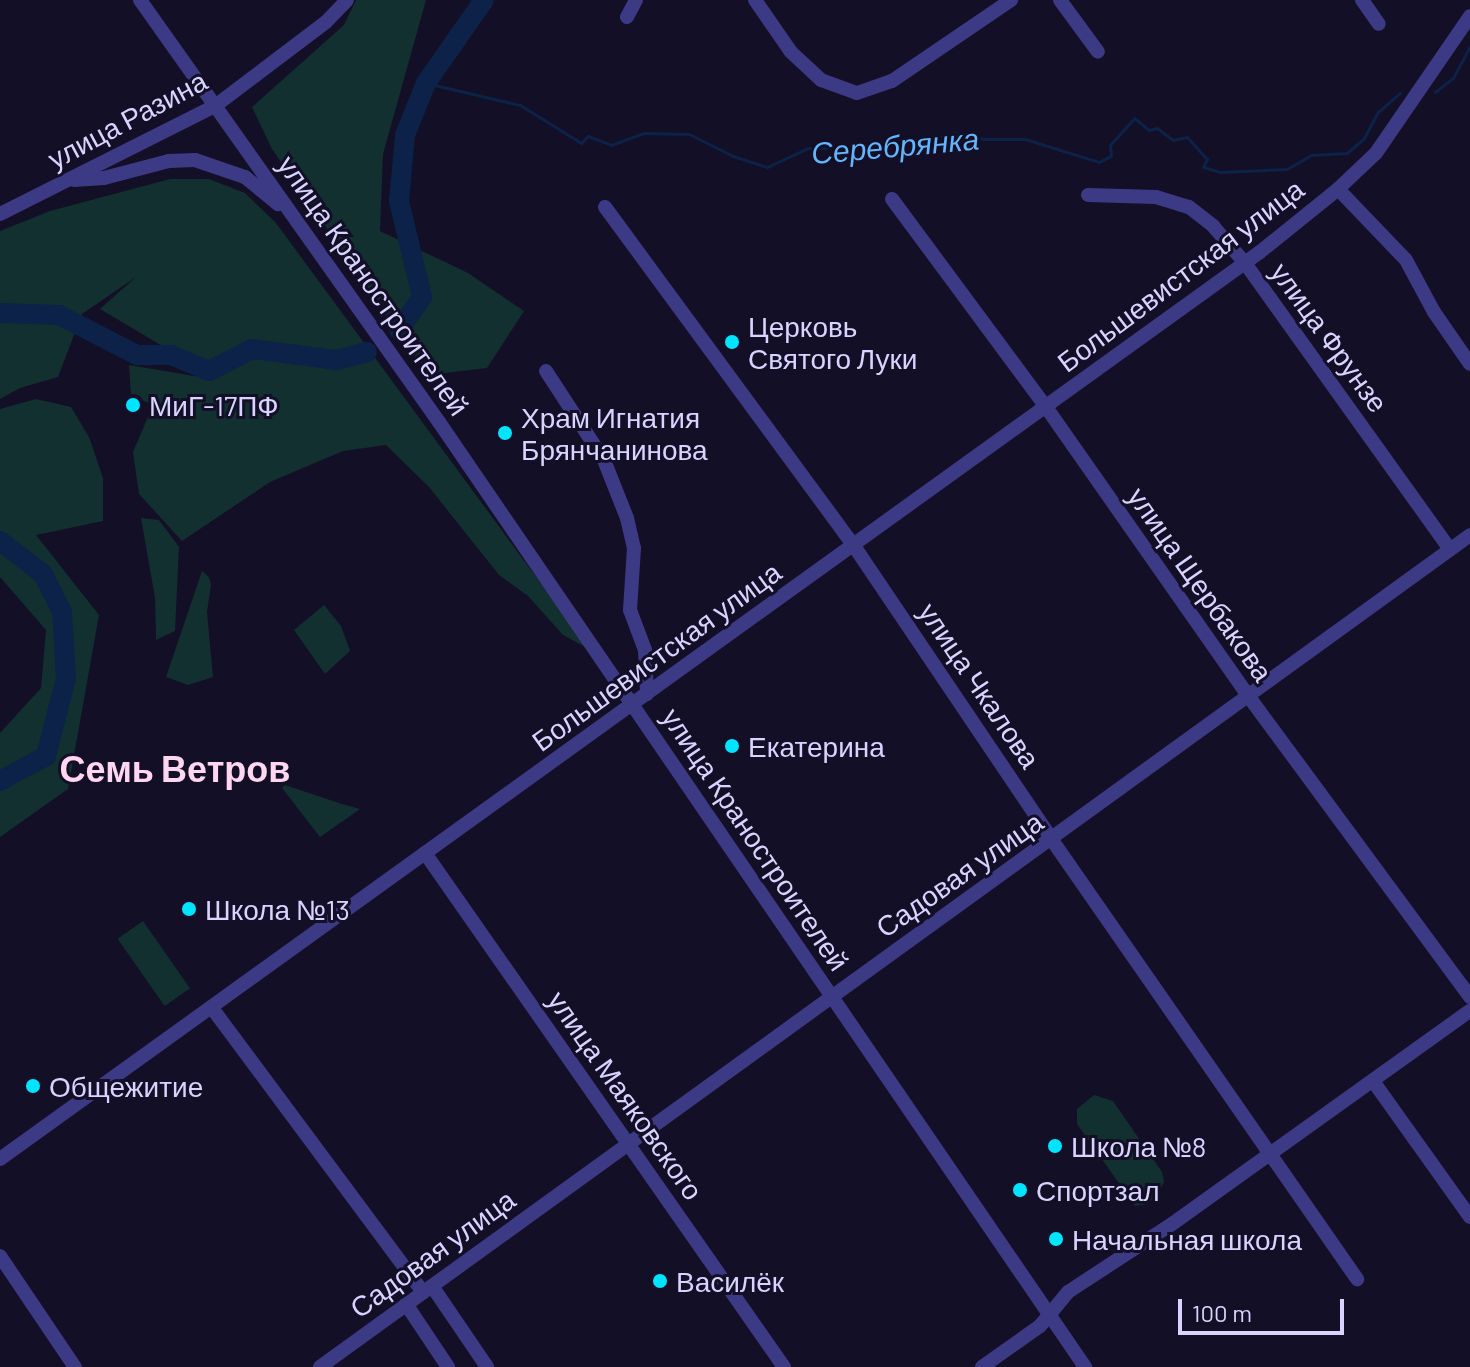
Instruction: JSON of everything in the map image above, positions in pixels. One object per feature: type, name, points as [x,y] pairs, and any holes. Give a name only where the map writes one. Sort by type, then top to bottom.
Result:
[{"type":"street","name":"улица Краностроителей","points":[[140,0],[633,704],[1085,1367]]},
{"type":"street","name":"улица Разина","points":[[0,214],[215,106],[326,22],[347,0]]},
{"type":"street","points":[[627,17],[636,0]]},
{"type":"street","points":[[755,0],[791,52],[821,80],[857,93],[892,81],[1011,0]]},
{"type":"street","points":[[1060,0],[1098,52]]},
{"type":"street","points":[[1362,0],[1379,24]]},
{"type":"street","name":"Большевистская улица","points":[[0,1159],[1245,263],[1338,189],[1384,143],[1470,16]]},
{"type":"street","points":[[70,180],[104,178],[152,164],[195,160],[245,177],[271,195],[301,227]]},
{"type":"street","points":[[1338,189],[1406,260],[1434,312],[1470,364]]},
{"type":"street","name":"улица Фрунзе","points":[[1088,195],[1156,197],[1189,207],[1213,226],[1245,263],[1450,549]]},
{"type":"street","name":"улица Щербакова","points":[[892,199],[1046,407],[1249,697],[1470,997]]},
{"type":"street","name":"улица Чкалова","points":[[605,207],[854,546],[1052,840],[1357,1279]]},
{"type":"street","points":[[546,371],[604,460],[627,518],[634,548],[630,610],[645,650],[647,694]]},
{"type":"street","name":"Садовая улица","points":[[320,1367],[1470,535]]},
{"type":"street","name":"улица Маяковского","points":[[425,853],[784,1367]]},
{"type":"street","points":[[212,1008],[487,1367]]},
{"type":"street","points":[[982,1367],[1040,1326],[1068,1292],[1270,1154],[1470,1011]]},
{"type":"street","points":[[1373,1081],[1470,1217]]},
{"type":"street","points":[[0,1256],[75,1367]]},
{"type":"street","points":[[406,1304],[448,1367]]},
{"type":"green space","points":[[356,0],[426,0],[383,154],[380,231],[468,273],[524,311],[487,368],[428,375],[272,149],[252,107],[344,25]]},
{"type":"green space","points":[[170,179],[209,179],[245,193],[276,223],[589,649],[563,635],[528,596],[499,575],[429,487],[386,445],[343,451],[270,482],[182,541],[139,494],[133,452],[153,405],[131,395],[129,365],[194,376],[239,365],[256,345],[210,365],[159,344],[100,309],[136,277],[82,314],[58,377],[20,388],[0,399],[0,231],[50,211]]},
{"type":"green space","points":[[36,399],[71,407],[89,437],[103,478],[103,521],[36,535],[99,615],[68,789],[0,837],[0,733],[41,688],[46,630],[0,577],[0,409]]},
{"type":"green space","points":[[141,518],[159,520],[179,547],[175,631],[156,640],[155,598]]},
{"type":"green space","points":[[202,571],[209,577],[211,585],[207,612],[213,677],[188,685],[166,677]]},
{"type":"green space","points":[[324,605],[341,626],[350,651],[325,674],[294,630]]},
{"type":"green space","points":[[285,785],[360,809],[320,837],[282,788]]},
{"type":"green space","points":[[143,921],[190,988],[165,1006],[118,939]]},
{"type":"green space","points":[[1094,1095],[1113,1101],[1162,1172],[1164,1182],[1157,1195],[1147,1204],[1135,1206],[1077,1124],[1077,1109]]},
{"type":"waterway","points":[[399,330],[422,297],[399,201],[405,135],[426,83],[484,0]]},
{"type":"waterway","points":[[1435,92],[1453,78],[1470,46]]},
{"type":"waterway","name":"Серебрянка","points":[[426,83],[520,105],[581,143],[588,136],[611,145],[644,133],[689,134],[733,156],[767,167],[808,148],[852,148],[956,133],[984,139],[1025,139],[1099,162],[1111,156],[1110,145],[1134,118],[1149,130],[1157,128],[1173,140],[1187,137],[1207,159],[1203,167],[1221,172],[1287,169],[1311,155],[1347,153],[1364,138],[1378,112],[1400,93]]},
{"type":"waterway","points":[[0,313],[59,315],[137,355],[171,355],[209,371],[252,349],[337,360],[367,352]]},
{"type":"waterway","points":[[0,541],[43,574],[62,612],[66,678],[46,756],[0,781]]},
{"type":"place","name":"Церковь Святого Луки","points":[[732,342]]},
{"type":"place","name":"МиГ-17ПФ","points":[[133,405]]},
{"type":"place","name":"Храм Игнатия Брянчанинова","points":[[505,433]]},
{"type":"place","name":"Екатерина","points":[[732,746]]},
{"type":"place","name":"Школа №13","points":[[189,909]]},
{"type":"place","name":"Общежитие","points":[[33,1086]]},
{"type":"place","name":"Школа №8","points":[[1055,1146]]},
{"type":"place","name":"Спортзал","points":[[1020,1190]]},
{"type":"place","name":"Начальная школа","points":[[1056,1239]]},
{"type":"place","name":"Василёк","points":[[660,1281]]},
{"type":"district","name":"Семь Ветров","points":[[175,768]]}]
